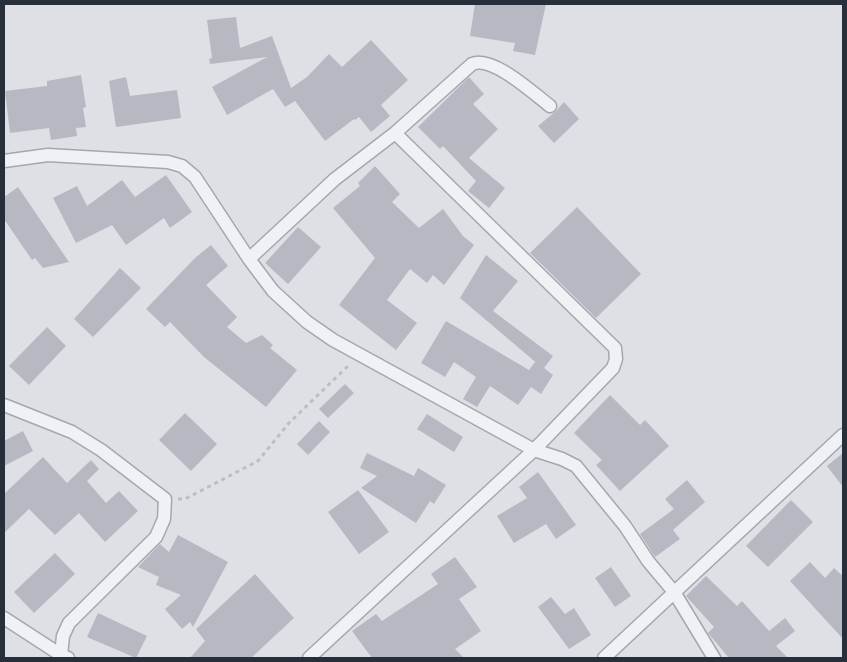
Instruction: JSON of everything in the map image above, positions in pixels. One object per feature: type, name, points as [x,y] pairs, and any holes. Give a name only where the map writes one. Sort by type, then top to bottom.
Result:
[{"type":"street","points":[[249,260],[335,179],[395,133],[478,62],[485,62],[509,75],[550,106]]},
{"type":"street","points":[[309,658],[534,450],[613,368],[616,359],[614,348],[395,133]]},
{"type":"street","points":[[4,161],[48,155],[168,162],[182,166],[195,177],[249,260],[273,291],[306,322],[333,340],[361,353],[534,450],[562,459],[576,466],[626,526],[648,561],[674,592],[714,658]]},
{"type":"street","points":[[4,405],[72,432],[101,450],[165,499],[164,519],[156,537],[69,623],[63,636],[64,657]]},
{"type":"street","points":[[604,658],[843,435]]},
{"type":"street","points":[[4,618],[64,657]]},
{"type":"path","points":[[165,499],[185,500],[258,461],[289,423],[361,353]]},
{"type":"building","points":[[475,4],[546,4],[535,55],[513,51],[515,43],[470,36]]},
{"type":"building","points":[[236,17],[240,48],[272,36],[291,88],[307,77],[329,54],[342,67],[371,40],[408,80],[381,105],[390,116],[371,132],[359,117],[325,141],[295,101],[285,107],[273,89],[227,115],[212,87],[267,57],[210,64],[209,59],[212,58],[207,20]]},
{"type":"building","points":[[81,75],[86,107],[83,108],[86,127],[76,128],[77,136],[51,140],[49,128],[10,133],[5,91],[47,86],[47,81]]},
{"type":"building","points":[[126,77],[130,96],[177,90],[181,118],[116,127],[109,81]]},
{"type":"building","points":[[469,77],[484,94],[473,104],[498,129],[469,158],[505,188],[489,208],[468,191],[476,181],[443,146],[440,149],[418,127]]},
{"type":"building","points":[[564,102],[579,119],[554,143],[538,126]]},
{"type":"building","points":[[375,166],[400,194],[392,202],[419,228],[443,209],[463,236],[474,245],[444,285],[433,275],[427,283],[410,269],[387,300],[417,323],[396,350],[339,305],[375,258],[333,208],[360,186],[358,183]]},
{"type":"building","points":[[166,175],[192,212],[170,228],[164,218],[126,245],[112,225],[76,243],[53,198],[77,186],[87,206],[122,180],[135,197]]},
{"type":"building","points":[[18,187],[69,262],[43,268],[35,258],[32,260],[4,219],[4,197]]},
{"type":"building","points":[[577,207],[641,274],[596,318],[530,253]]},
{"type":"building","points":[[298,227],[321,247],[288,284],[265,263]]},
{"type":"building","points":[[211,245],[228,266],[206,285],[237,317],[227,327],[246,343],[262,335],[273,345],[270,348],[297,370],[266,407],[204,357],[170,322],[165,327],[146,309],[195,258]]},
{"type":"building","points":[[486,255],[518,281],[493,311],[553,356],[544,368],[553,375],[541,394],[531,387],[518,405],[490,386],[477,407],[463,399],[476,377],[454,362],[445,377],[421,363],[446,321],[529,370],[535,362],[539,365],[460,298]]},
{"type":"building","points":[[120,268],[141,288],[93,337],[74,319]]},
{"type":"building","points":[[47,327],[66,346],[29,385],[9,366]]},
{"type":"building","points":[[345,384],[354,393],[328,418],[319,409]]},
{"type":"building","points":[[610,395],[640,425],[645,420],[669,446],[620,491],[596,465],[602,460],[574,433]]},
{"type":"building","points":[[185,413],[217,444],[191,471],[159,440]]},
{"type":"building","points":[[427,414],[463,437],[454,452],[417,429]]},
{"type":"building","points":[[319,421],[330,432],[308,455],[297,444]]},
{"type":"building","points":[[23,431],[33,451],[4,466],[4,441]]},
{"type":"building","points":[[367,453],[414,476],[418,468],[446,485],[434,504],[430,501],[416,523],[361,488],[377,476],[360,468]]},
{"type":"building","points":[[843,453],[843,487],[827,466]]},
{"type":"building","points":[[43,457],[67,483],[91,460],[99,469],[87,481],[106,503],[119,491],[138,511],[105,542],[79,513],[55,535],[29,509],[4,533],[4,494]]},
{"type":"building","points":[[538,472],[576,525],[556,539],[546,524],[514,543],[497,516],[527,498],[519,487]]},
{"type":"building","points":[[687,480],[705,502],[673,530],[680,539],[655,557],[640,534],[674,509],[665,499]]},
{"type":"building","points":[[358,490],[389,532],[359,554],[328,512]]},
{"type":"building","points":[[791,500],[813,522],[768,567],[746,546]]},
{"type":"building","points":[[178,535],[228,562],[193,627],[190,622],[182,629],[165,609],[181,595],[156,585],[159,577],[138,567],[160,544],[169,552]]},
{"type":"building","points":[[55,553],[75,574],[34,613],[14,592]]},
{"type":"building","points":[[455,557],[477,587],[459,599],[481,631],[455,649],[464,658],[372,658],[352,631],[376,614],[382,621],[438,584],[431,574]]},
{"type":"building","points":[[810,562],[825,578],[834,568],[843,576],[843,639],[790,581]]},
{"type":"building","points":[[611,567],[631,596],[615,607],[595,578]]},
{"type":"building","points":[[255,574],[294,618],[251,658],[190,658],[205,641],[196,629]]},
{"type":"building","points":[[706,576],[737,606],[742,601],[769,631],[785,618],[795,631],[776,646],[788,658],[729,658],[708,633],[714,627],[686,596]]},
{"type":"building","points":[[551,597],[565,614],[574,608],[591,635],[569,649],[538,607]]},
{"type":"building","points":[[98,613],[147,636],[136,658],[87,637]]}]
